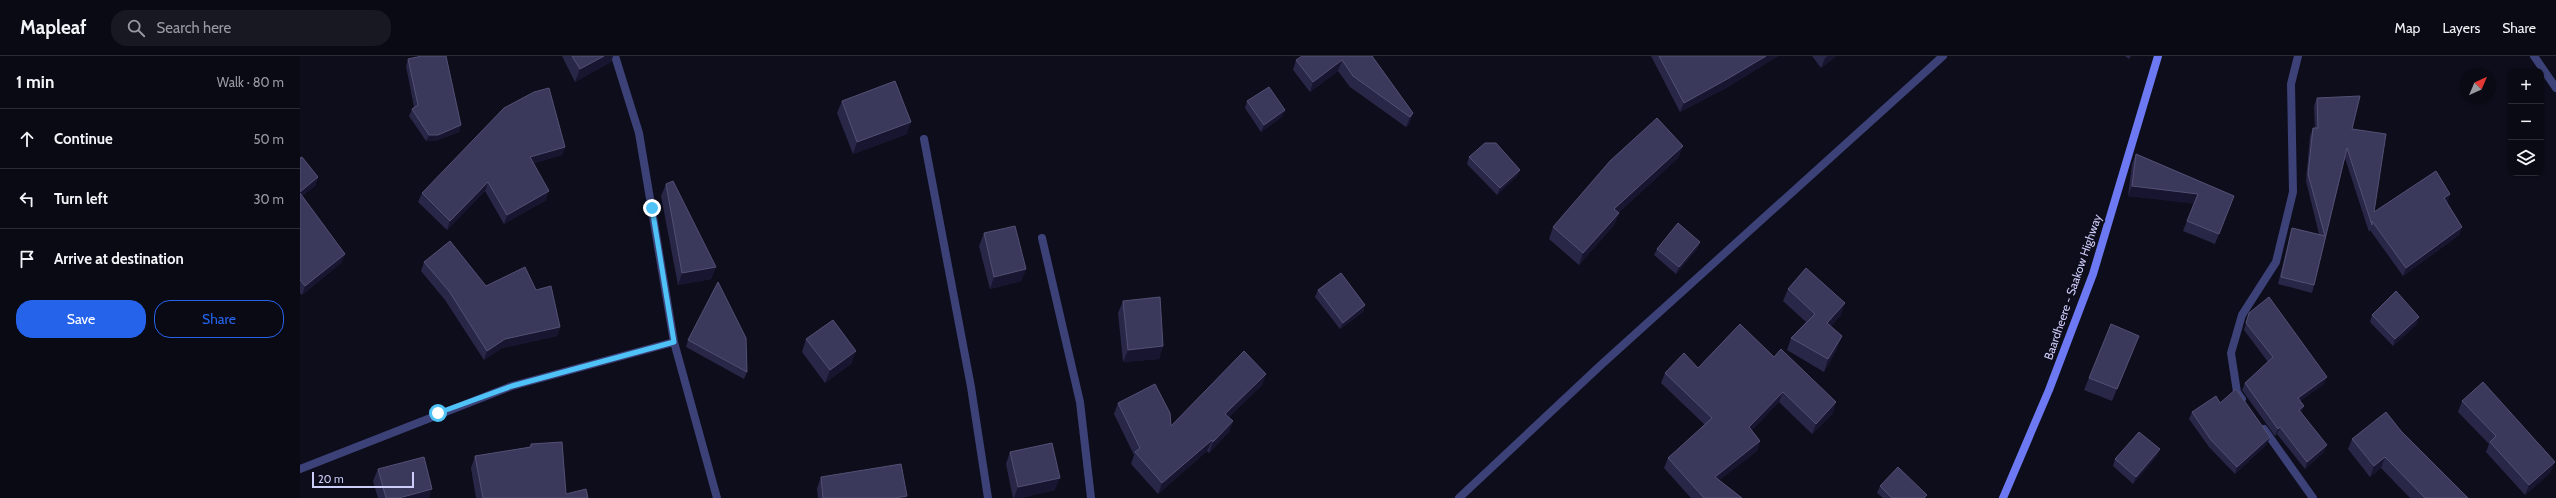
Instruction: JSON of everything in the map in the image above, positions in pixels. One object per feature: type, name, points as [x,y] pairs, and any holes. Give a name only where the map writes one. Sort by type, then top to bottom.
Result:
[{"type":"main road","name":"Baardheere - Saakow Highway","points":[[2003,498],[2049,390],[2093,274],[2158,56]]},
{"type":"street","points":[[615,56],[639,133],[674,342],[717,498]]},
{"type":"street","points":[[1460,498],[1602,364],[1943,56]]},
{"type":"street","points":[[2246,405],[2237,392],[2231,353],[2242,315],[2276,262],[2293,192],[2291,84],[2298,56]]},
{"type":"street","points":[[2534,56],[2556,88]]},
{"type":"street","points":[[924,139],[971,387],[988,498]]},
{"type":"street","points":[[1042,238],[1080,402],[1091,498]]},
{"type":"street","points":[[300,469],[512,386],[674,342]]},
{"type":"street","points":[[2259,423],[2313,498]]},
{"type":"building","points":[[422,56],[446,56],[461,125],[438,135],[429,135],[412,109],[418,105],[408,59]]},
{"type":"building","points":[[572,56],[604,56],[580,69]]},
{"type":"building","points":[[1302,56],[1372,56],[1413,113],[1410,117],[1353,76],[1342,60],[1313,82],[1296,60]]},
{"type":"building","points":[[1659,56],[1766,56],[1684,103]]},
{"type":"building","points":[[895,81],[911,122],[857,142],[842,101]]},
{"type":"building","points":[[1269,87],[1285,110],[1264,125],[1247,101]]},
{"type":"building","points":[[549,88],[565,147],[530,157],[549,191],[507,215],[488,182],[450,221],[422,193],[504,108],[534,92]]},
{"type":"building","points":[[2360,96],[2352,129],[2386,134],[2374,212],[2436,171],[2450,194],[2444,198],[2462,227],[2406,268],[2372,221],[2372,225],[2347,148],[2314,285],[2281,277],[2292,228],[2325,236],[2308,174],[2313,128],[2318,128],[2317,98]]},
{"type":"building","points":[[1657,118],[1683,146],[1614,209],[1619,213],[1583,253],[1553,227],[1610,161]]},
{"type":"building","points":[[1485,143],[1496,143],[1520,170],[1500,188],[1469,157]]},
{"type":"building","points":[[2136,154],[2234,196],[2219,234],[2187,221],[2198,194],[2132,186]]},
{"type":"building","points":[[302,157],[318,177],[300,192],[300,158]]},
{"type":"building","points":[[673,181],[716,267],[682,273],[666,184]]},
{"type":"building","points":[[300,193],[345,254],[305,286],[300,280]]},
{"type":"building","points":[[1678,223],[1700,242],[1679,267],[1657,249]]},
{"type":"building","points":[[1015,226],[1026,269],[994,277],[984,233]]},
{"type":"building","points":[[450,241],[486,286],[525,267],[536,290],[551,286],[560,327],[505,339],[487,351],[449,291],[424,262]]},
{"type":"building","points":[[1806,268],[1845,303],[1827,323],[1842,336],[1828,359],[1791,338],[1815,314],[1788,289]]},
{"type":"building","points":[[1341,273],[1365,305],[1343,323],[1318,290]]},
{"type":"building","points":[[718,282],[746,338],[747,372],[688,340]]},
{"type":"building","points":[[2396,291],[2419,317],[2395,339],[2372,315]]},
{"type":"building","points":[[1160,297],[1163,346],[1128,350],[1123,301]]},
{"type":"building","points":[[2269,297],[2327,377],[2298,398],[2304,406],[2299,410],[2327,445],[2307,462],[2280,427],[2278,429],[2245,383],[2273,357],[2246,323],[2249,313]]},
{"type":"building","points":[[833,320],[856,351],[830,370],[806,339]]},
{"type":"building","points":[[1740,324],[1774,357],[1781,349],[1836,402],[1816,424],[1783,392],[1749,427],[1760,441],[1715,477],[1742,498],[1704,498],[1668,458],[1712,418],[1665,373],[1684,353],[1698,368]]},
{"type":"building","points":[[2111,324],[2139,336],[2117,389],[2089,378]]},
{"type":"building","points":[[1244,351],[1266,374],[1225,414],[1233,421],[1213,442],[1212,440],[1162,483],[1135,452],[1140,448],[1118,403],[1155,384],[1170,413],[1171,426]]},
{"type":"building","points":[[2483,382],[2555,462],[2529,485],[2490,442],[2496,436],[2462,401]]},
{"type":"building","points":[[2236,389],[2270,437],[2237,467],[2211,440],[2192,412],[2216,396],[2220,403]]},
{"type":"building","points":[[2386,412],[2401,431],[2468,498],[2425,498],[2385,457],[2374,466],[2352,439]]},
{"type":"building","points":[[2139,432],[2160,449],[2136,477],[2115,459]]},
{"type":"building","points":[[562,442],[566,494],[586,489],[588,498],[483,498],[475,456],[531,447],[531,444]]},
{"type":"building","points":[[1052,443],[1060,478],[1018,487],[1010,452]]},
{"type":"building","points":[[424,457],[432,489],[399,498],[386,498],[378,469]]},
{"type":"building","points":[[901,464],[907,496],[895,498],[823,498],[821,477]]},
{"type":"building","points":[[1898,467],[1927,495],[1924,498],[1892,498],[1880,486]]},
{"type":"route","points":[[438,413],[512,386],[674,342],[652,208]]}]
